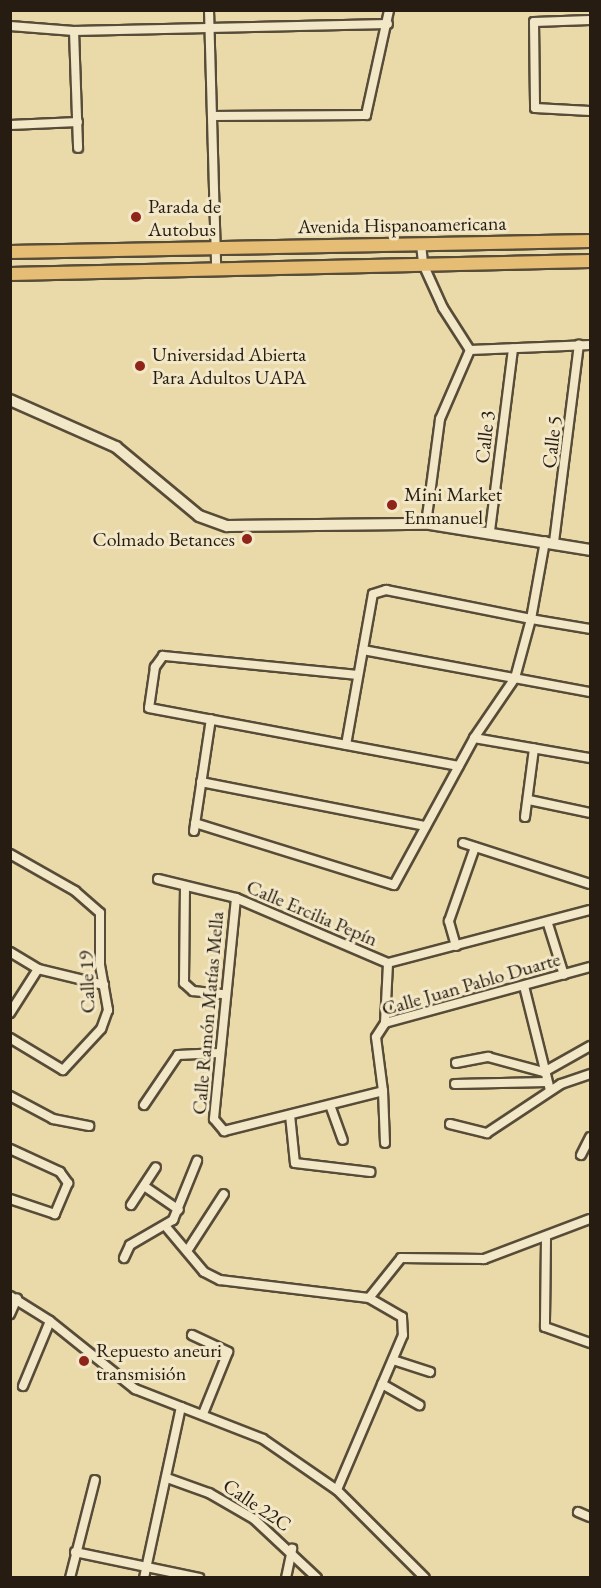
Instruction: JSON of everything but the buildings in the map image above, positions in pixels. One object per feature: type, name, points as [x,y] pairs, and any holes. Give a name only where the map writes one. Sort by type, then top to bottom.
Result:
[{"type":"main road","name":"Avenida Hispanoamericana","points":[[10,252],[591,241]]},
{"type":"main road","name":"Avenida Hispanoamericana","points":[[10,274],[216,267],[591,261]]},
{"type":"street","points":[[209,10],[216,267]]},
{"type":"street","points":[[212,116],[360,116],[371,111],[389,10]]},
{"type":"street","points":[[591,20],[537,19],[537,111],[591,111]]},
{"type":"street","points":[[10,26],[74,31],[388,24]]},
{"type":"street","points":[[74,31],[78,148]]},
{"type":"street","points":[[10,125],[78,122]]},
{"type":"street","points":[[421,244],[423,264],[470,350]]},
{"type":"street","name":"Calle 5","points":[[201,782],[195,827],[394,885],[474,738],[515,678],[549,541],[579,345]]},
{"type":"street","points":[[470,350],[591,345]]},
{"type":"street","name":"Calle 3","points":[[490,531],[513,348]]},
{"type":"street","points":[[426,524],[440,419],[470,350]]},
{"type":"street","points":[[10,400],[116,447],[199,516],[227,526],[426,524],[490,531],[591,550]]},
{"type":"street","points":[[346,745],[363,650],[368,605],[373,594],[386,590],[591,629]]},
{"type":"street","points":[[363,650],[591,692]]},
{"type":"street","points":[[358,675],[163,656],[155,667],[149,708],[459,766]]},
{"type":"street","points":[[211,719],[201,782],[426,826]]},
{"type":"street","points":[[474,738],[591,758]]},
{"type":"street","points":[[525,817],[534,749]]},
{"type":"street","points":[[529,800],[591,813]]},
{"type":"street","points":[[463,843],[591,884]]},
{"type":"street","points":[[456,946],[449,921],[475,847]]},
{"type":"street","name":"Calle 19","points":[[10,854],[75,891],[100,913],[106,1020],[63,1070],[10,1038]]},
{"type":"street","name":"Calle Ercilia Pepín","points":[[158,879],[236,898],[388,963],[548,924],[591,910]]},
{"type":"street","points":[[185,886],[184,984],[193,991],[224,994]]},
{"type":"street","name":"Calle Ramón Matías Mella","points":[[236,898],[224,994],[214,1119],[219,1130],[290,1116]]},
{"type":"street","points":[[548,924],[564,975]]},
{"type":"street","points":[[10,952],[38,969],[104,985]]},
{"type":"street","points":[[385,1023],[388,963]]},
{"type":"street","name":"Calle Juan Pablo Duarte","points":[[385,1143],[383,1091],[376,1037],[385,1023],[591,967]]},
{"type":"street","points":[[10,1013],[38,969]]},
{"type":"street","points":[[524,986],[550,1090]]},
{"type":"street","points":[[456,1063],[488,1057],[544,1072],[591,1046]]},
{"type":"street","points":[[144,1105],[178,1055],[219,1053]]},
{"type":"street","points":[[450,1124],[487,1133],[550,1090],[591,1074]]},
{"type":"street","points":[[454,1084],[547,1082]]},
{"type":"street","points":[[370,1172],[295,1163],[290,1116],[383,1091]]},
{"type":"street","points":[[10,1096],[53,1119],[89,1126]]},
{"type":"street","points":[[330,1105],[344,1140]]},
{"type":"street","points":[[581,1155],[591,1137]]},
{"type":"street","points":[[10,1149],[60,1172],[68,1183],[56,1214],[10,1199]]},
{"type":"street","points":[[124,1258],[130,1245],[167,1228],[179,1210],[197,1161]]},
{"type":"street","points":[[131,1204],[156,1167]]},
{"type":"street","points":[[144,1186],[179,1210]]},
{"type":"street","points":[[189,1248],[224,1194]]},
{"type":"street","points":[[369,1298],[401,1258],[478,1260],[546,1239],[591,1219]]},
{"type":"street","points":[[167,1228],[189,1248],[204,1272],[220,1280],[369,1298],[402,1317],[405,1329],[337,1490]]},
{"type":"street","points":[[546,1239],[545,1328],[591,1343]]},
{"type":"street","points":[[10,1314],[14,1297],[50,1321],[135,1389],[262,1439],[337,1490],[425,1578]]},
{"type":"street","points":[[23,1386],[50,1321]]},
{"type":"street","points":[[192,1335],[228,1352],[203,1414]]},
{"type":"street","points":[[393,1360],[429,1372]]},
{"type":"street","points":[[382,1384],[419,1405]]},
{"type":"street","points":[[144,1578],[181,1407]]},
{"type":"street","name":"Calle 22C","points":[[167,1478],[218,1498],[292,1549],[317,1578]]},
{"type":"street","points":[[70,1578],[95,1480]]},
{"type":"street","points":[[578,1512],[591,1517]]},
{"type":"street","points":[[286,1578],[292,1549]]},
{"type":"street","points":[[75,1552],[200,1578]]},
{"type":"place","name":"Parada de Autobus","points":[[136,217]]},
{"type":"place","name":"Universidad Abierta Para Adultos UAPA","points":[[140,366]]},
{"type":"place","name":"Mini Market Enmanuel","points":[[392,505]]},
{"type":"place","name":"Colmado Betances","points":[[247,539]]},
{"type":"place","name":"Repuesto aneuri transmisión","points":[[84,1361]]}]
